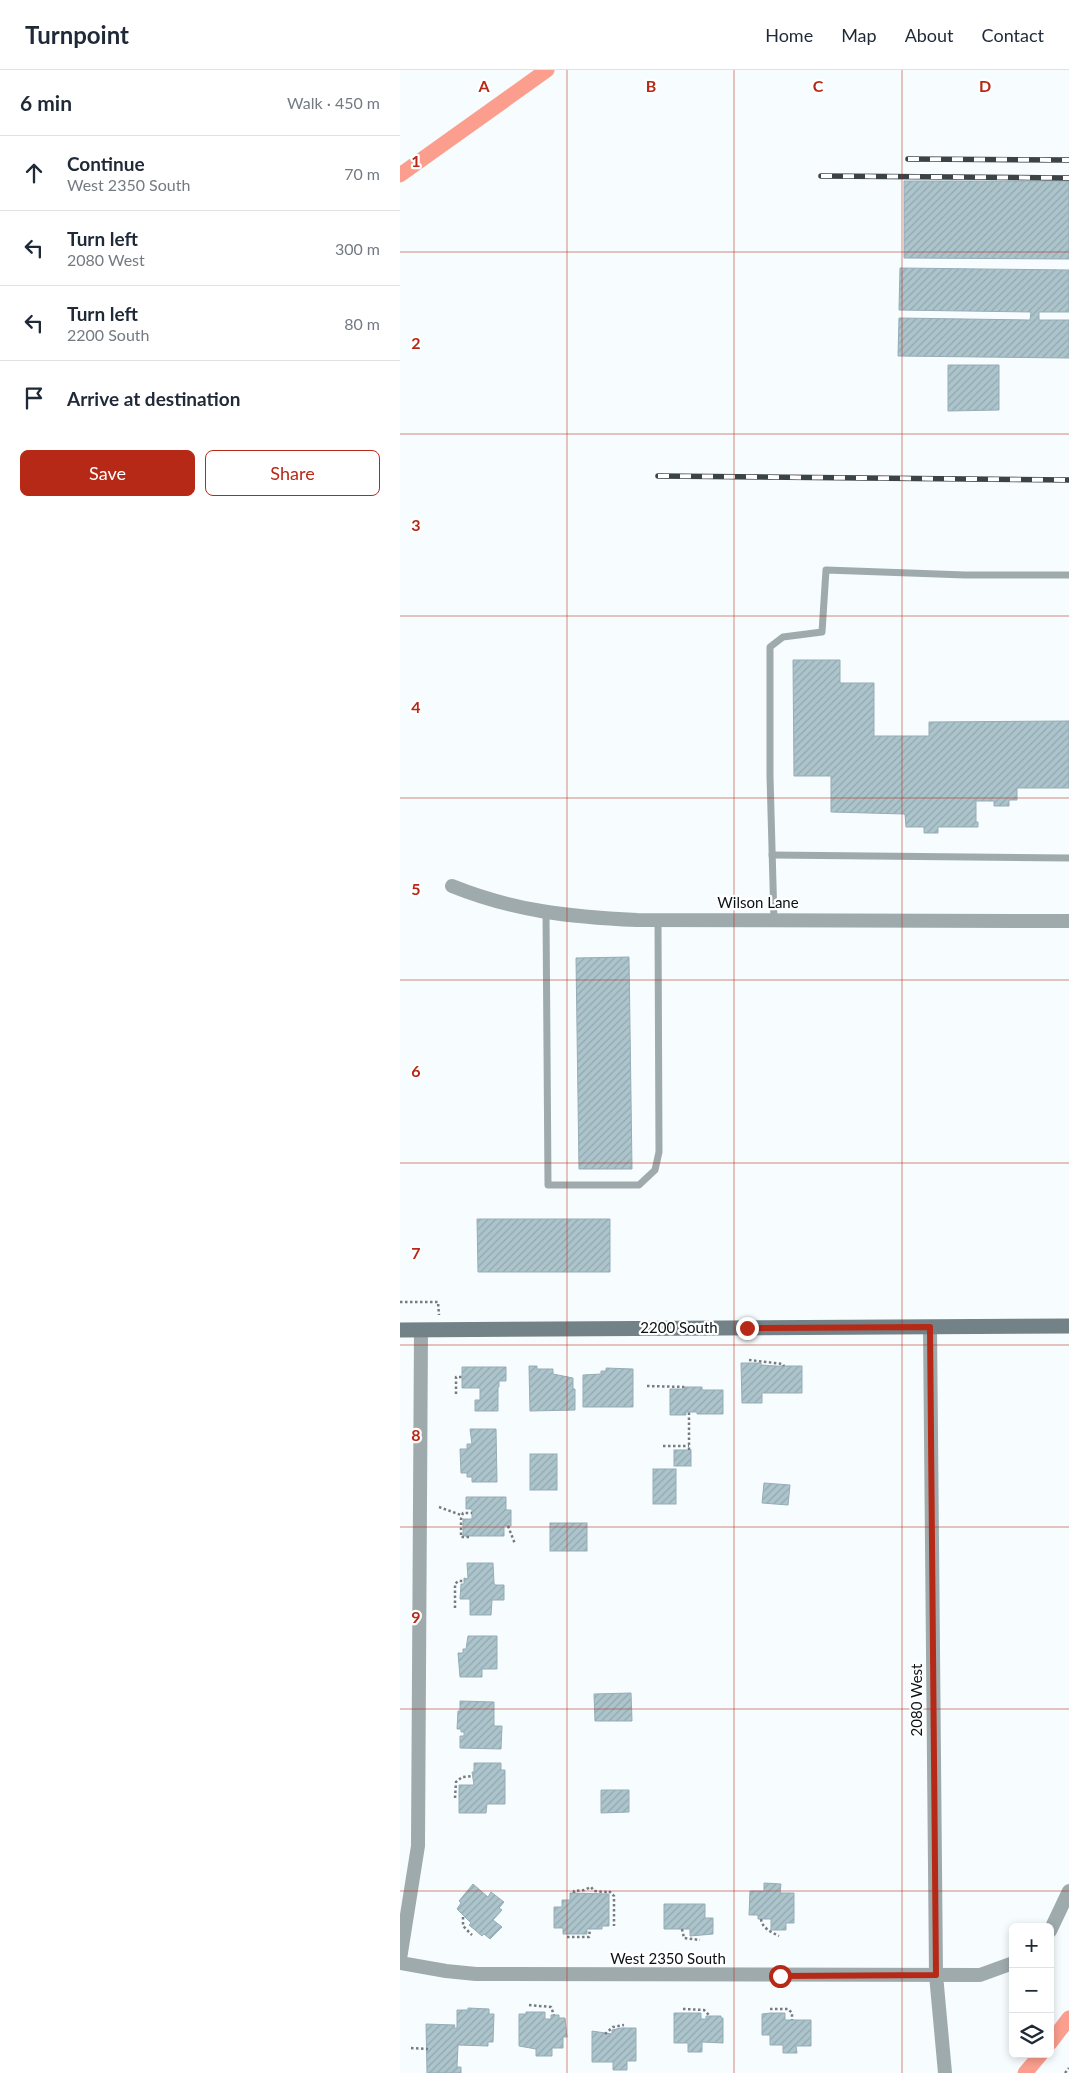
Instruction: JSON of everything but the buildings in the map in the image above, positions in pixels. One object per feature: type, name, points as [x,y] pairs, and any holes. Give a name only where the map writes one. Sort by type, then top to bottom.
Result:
[{"type":"street","name":"Wilson Lane","points":[[452,886],[474,895],[546,912],[578,917],[658,920],[1069,920]]},
{"type":"street","name":"2200 South","points":[[400,1330],[421,1330],[440,1325],[1069,1326]]},
{"type":"street","name":"2080 West","points":[[930,1327],[936,1975],[945,2073]]},
{"type":"street","points":[[400,1959],[418,1846],[421,1330]]},
{"type":"street","points":[[1054,1923],[1069,1890]]},
{"type":"street","name":"West 2350 South","points":[[400,1963],[476,1974],[980,1975],[1009,1964]]},
{"type":"lane","points":[[774,920],[770,647],[783,637],[822,632],[826,570],[965,575],[1069,574]]},
{"type":"lane","points":[[772,856],[1069,858]]},
{"type":"lane","points":[[546,912],[548,1185],[639,1185],[655,1170],[659,1152],[658,920]]},
{"type":"path","points":[[400,1302],[438,1302],[440,1325]]},
{"type":"path","points":[[749,1360],[783,1364],[784,1366]]},
{"type":"path","points":[[456,1394],[456,1377],[462,1377]]},
{"type":"path","points":[[647,1386],[685,1387]]},
{"type":"path","points":[[689,1412],[689,1450]]},
{"type":"path","points":[[663,1446],[689,1446]]},
{"type":"path","points":[[438,1507],[461,1515],[463,1513],[472,1513]]},
{"type":"path","points":[[461,1515],[461,1537],[469,1537]]},
{"type":"path","points":[[508,1526],[515,1544]]},
{"type":"path","points":[[455,1608],[455,1584],[458,1581],[464,1581]]},
{"type":"path","points":[[455,1798],[456,1782],[462,1777],[472,1776]]},
{"type":"path","points":[[574,1893],[574,1891],[591,1887],[594,1890],[612,1893],[614,1896],[614,1926]]},
{"type":"path","points":[[464,1917],[464,1926],[472,1935]]},
{"type":"path","points":[[761,1919],[769,1932],[779,1936]]},
{"type":"path","points":[[567,1937],[589,1937],[590,1929]]},
{"type":"path","points":[[682,1929],[684,1938],[700,1940]]},
{"type":"path","points":[[528,2005],[552,2007],[554,2015]]},
{"type":"path","points":[[683,2009],[704,2010],[710,2016]]},
{"type":"path","points":[[770,2009],[788,2009],[792,2013],[792,2020]]},
{"type":"path","points":[[606,2034],[613,2027],[624,2025]]},
{"type":"path","points":[[411,2048],[428,2049]]},
{"type":"path","points":[[1065,2073],[1069,2068]]},
{"type":"waterway","points":[[400,175],[547,70]]},
{"type":"waterway","points":[[1054,2038],[1069,2018]]},
{"type":"waterway","points":[[1025,2073],[1038,2058]]},
{"type":"railway","points":[[908,159],[1069,160]]},
{"type":"railway","points":[[821,176],[1069,178]]},
{"type":"railway","points":[[658,476],[1069,480]]},
{"type":"route","points":[[747,1328],[930,1327],[936,1975],[780,1976]]}]
